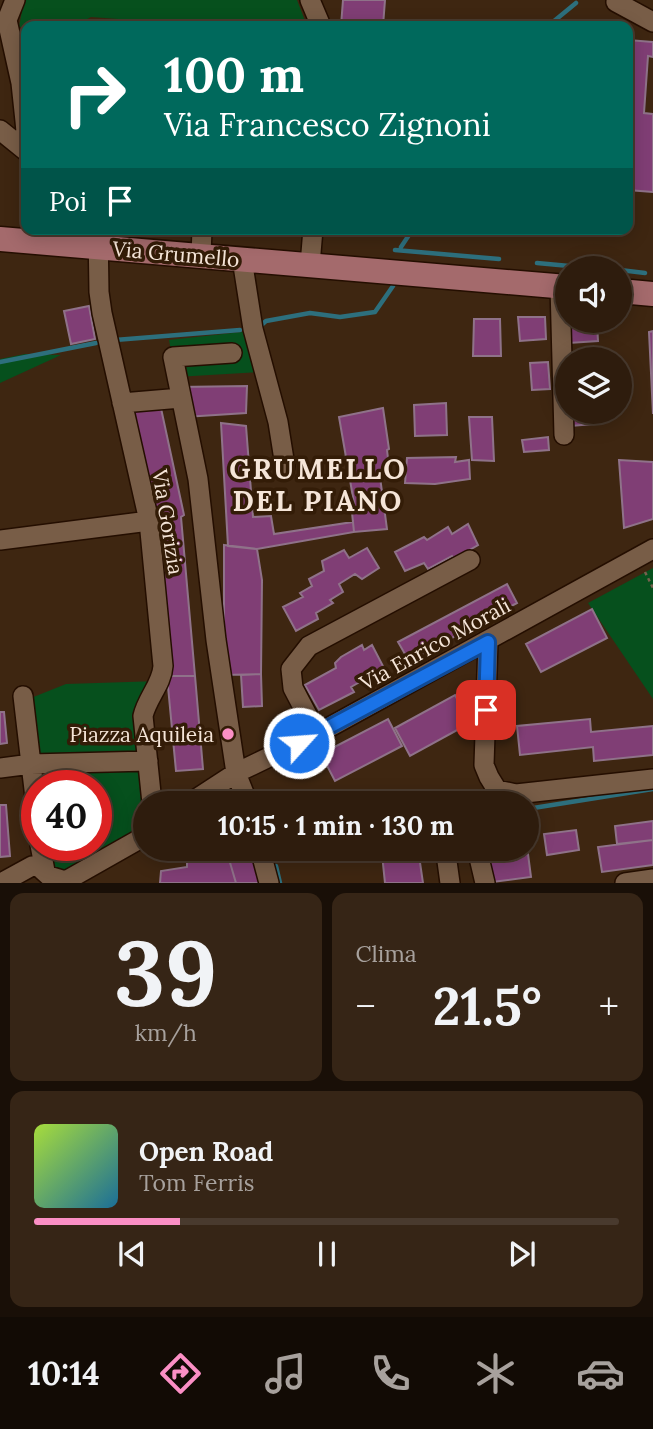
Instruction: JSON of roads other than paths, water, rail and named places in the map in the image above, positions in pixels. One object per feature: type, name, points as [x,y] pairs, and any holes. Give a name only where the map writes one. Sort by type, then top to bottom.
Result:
[{"type":"main road","name":"Via Grumello","points":[[0,239],[98,238],[201,256],[555,286]]},
{"type":"main road","points":[[632,292],[653,294]]},
{"type":"street","points":[[15,0],[7,20],[21,83]]},
{"type":"street","points":[[310,0],[319,21]]},
{"type":"street","points":[[616,2],[653,22]]},
{"type":"street","points":[[0,130],[21,146]]},
{"type":"street","points":[[201,256],[202,235]]},
{"type":"street","points":[[310,265],[312,235]]},
{"type":"street","name":"Via Gorizia","points":[[98,238],[99,292],[149,521],[163,666],[163,673],[143,716],[151,791]]},
{"type":"street","points":[[242,259],[253,329],[278,422],[285,466]]},
{"type":"street","points":[[563,333],[564,435]]},
{"type":"street","points":[[232,353],[173,357],[198,480],[216,640],[236,773],[243,791]]},
{"type":"street","points":[[122,403],[181,398]]},
{"type":"street","points":[[0,540],[149,521]]},
{"type":"street","name":"Via Enrico Morali","points":[[236,773],[317,734],[653,549]]},
{"type":"street","points":[[317,734],[293,688],[291,669],[309,646],[470,560]]},
{"type":"street","points":[[488,642],[484,765],[497,791]]},
{"type":"street","points":[[23,696],[32,770]]},
{"type":"street","points":[[0,768],[31,764],[148,761]]},
{"type":"street","points":[[208,791],[236,773]]},
{"type":"street","points":[[539,791],[653,779]]},
{"type":"street","points":[[1,883],[32,866],[64,882],[133,843]]},
{"type":"street","points":[[43,861],[45,871]]},
{"type":"street","points":[[263,861],[269,883]]},
{"type":"street","points":[[447,861],[450,883]]},
{"type":"street","points":[[480,861],[485,883]]},
{"type":"street","points":[[625,883],[653,879]]},
{"type":"waterway","points":[[554,21],[576,3]]},
{"type":"waterway","points":[[401,247],[409,235]]},
{"type":"waterway","points":[[395,250],[499,259]]},
{"type":"waterway","points":[[537,263],[555,265]]},
{"type":"waterway","points":[[632,271],[645,273]]},
{"type":"waterway","points":[[258,328],[266,321],[310,313],[340,317],[375,312],[393,286]]},
{"type":"waterway","points":[[115,340],[240,330]]},
{"type":"waterway","points":[[0,362],[96,343]]},
{"type":"waterway","points":[[539,807],[653,789]]},
{"type":"waterway","points":[[276,866],[280,883]]},
{"type":"place","name":"Piazza Aquileia","points":[[228,734]]},
{"type":"district","name":"GRUMELLO DEL PIANO","points":[[318,485]]}]
